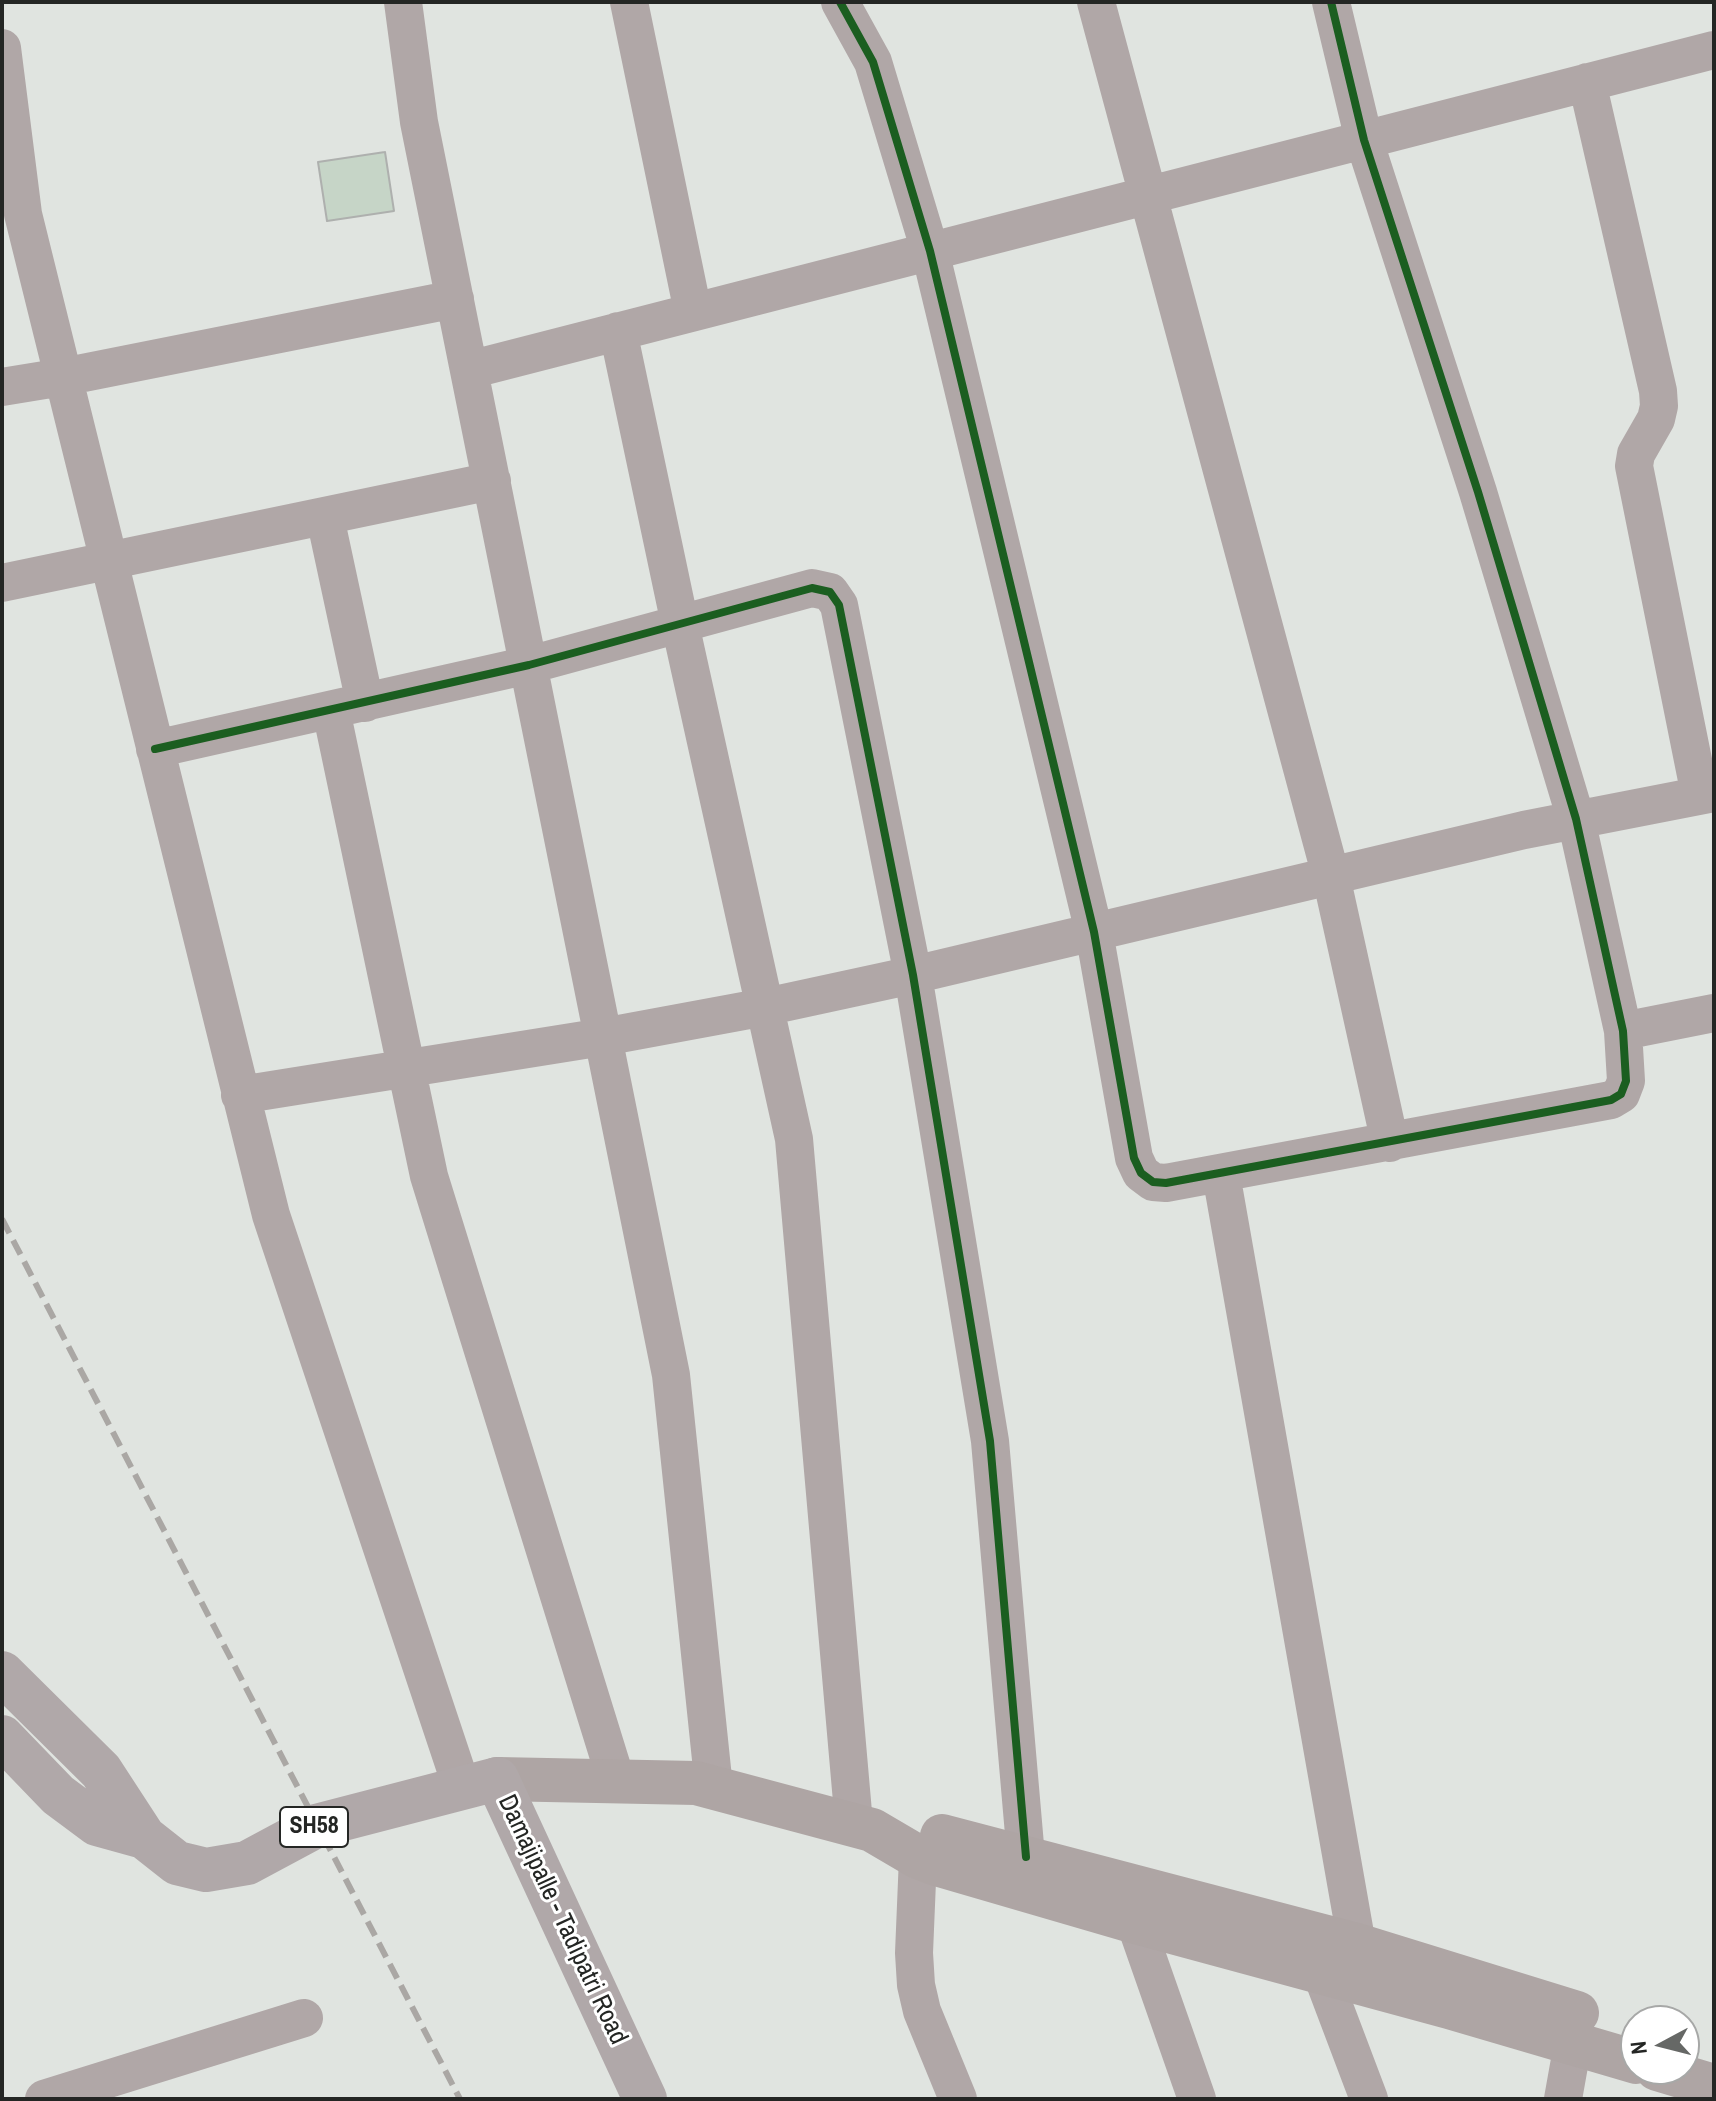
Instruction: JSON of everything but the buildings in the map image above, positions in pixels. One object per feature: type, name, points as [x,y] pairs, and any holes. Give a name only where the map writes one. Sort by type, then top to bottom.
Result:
[{"type":"main road","name":"Damajipalle - Tadipatri Road","points":[[2,1673],[101,1771],[144,1837],[177,1863],[206,1870],[247,1863],[316,1826],[480,1784],[645,2099]]},
{"type":"main road","name":"Damajipalle - Tadipatri Road","points":[[2,1737],[58,1795],[97,1824],[144,1837]]},
{"type":"main road","points":[[480,1784],[616,1780],[696,1783],[863,1827],[927,1832],[1357,1945],[1620,2027]]},
{"type":"main road","points":[[863,1827],[918,1857],[1135,1922],[1620,2057]]},
{"type":"street","points":[[403,2],[413,85],[671,1375],[714,1788]]},
{"type":"street","points":[[629,2],[693,312]]},
{"type":"street","points":[[840,2],[873,62],[930,251],[1094,932],[1134,1158],[1141,1173],[1153,1182],[1166,1183],[1611,1100],[1621,1094],[1626,1081],[1623,1031],[1576,819],[1478,492],[1364,140],[1331,2]]},
{"type":"street","points":[[1096,2],[1331,876],[1390,1143]]},
{"type":"street","points":[[2,48],[11,193],[23,214],[271,1215],[480,1784]]},
{"type":"street","points":[[469,370],[1714,50]]},
{"type":"street","points":[[240,1095],[603,1037],[765,1007],[1576,819],[1707,794],[1634,466],[1636,454],[1656,419],[1658,391],[1587,82]]},
{"type":"street","points":[[2,387],[455,299]]},
{"type":"street","points":[[618,331],[797,1165],[863,1827]]},
{"type":"street","points":[[2,583],[492,481]]},
{"type":"street","points":[[325,517],[348,706],[406,1067],[429,1176],[616,1780]]},
{"type":"street","points":[[155,749],[529,665],[812,588],[830,592],[839,605],[913,975],[990,1441],[1026,1857]]},
{"type":"street","points":[[1623,1031],[1714,1013]]},
{"type":"street","points":[[1221,1174],[1357,1945]]},
{"type":"street","points":[[918,1857],[914,1953],[916,1985],[922,2011],[958,2099]]},
{"type":"street","points":[[1135,1922],[1197,2099]]},
{"type":"street","points":[[1321,1972],[1369,2099]]},
{"type":"street","points":[[44,2099],[304,2018]]},
{"type":"street","points":[[1563,2099],[1573,2043]]},
{"type":"railway","points":[[2,1219],[460,2099]]},
{"type":"cycle path","points":[[840,2],[873,62],[930,251],[1094,932],[1134,1158],[1141,1173],[1153,1182],[1166,1183],[1611,1100],[1621,1094],[1626,1081],[1623,1031],[1576,819],[1478,492],[1364,140],[1331,2]]},
{"type":"cycle path","points":[[155,749],[529,665],[812,588],[830,592],[839,605],[913,975],[990,1441],[1026,1857]]}]
